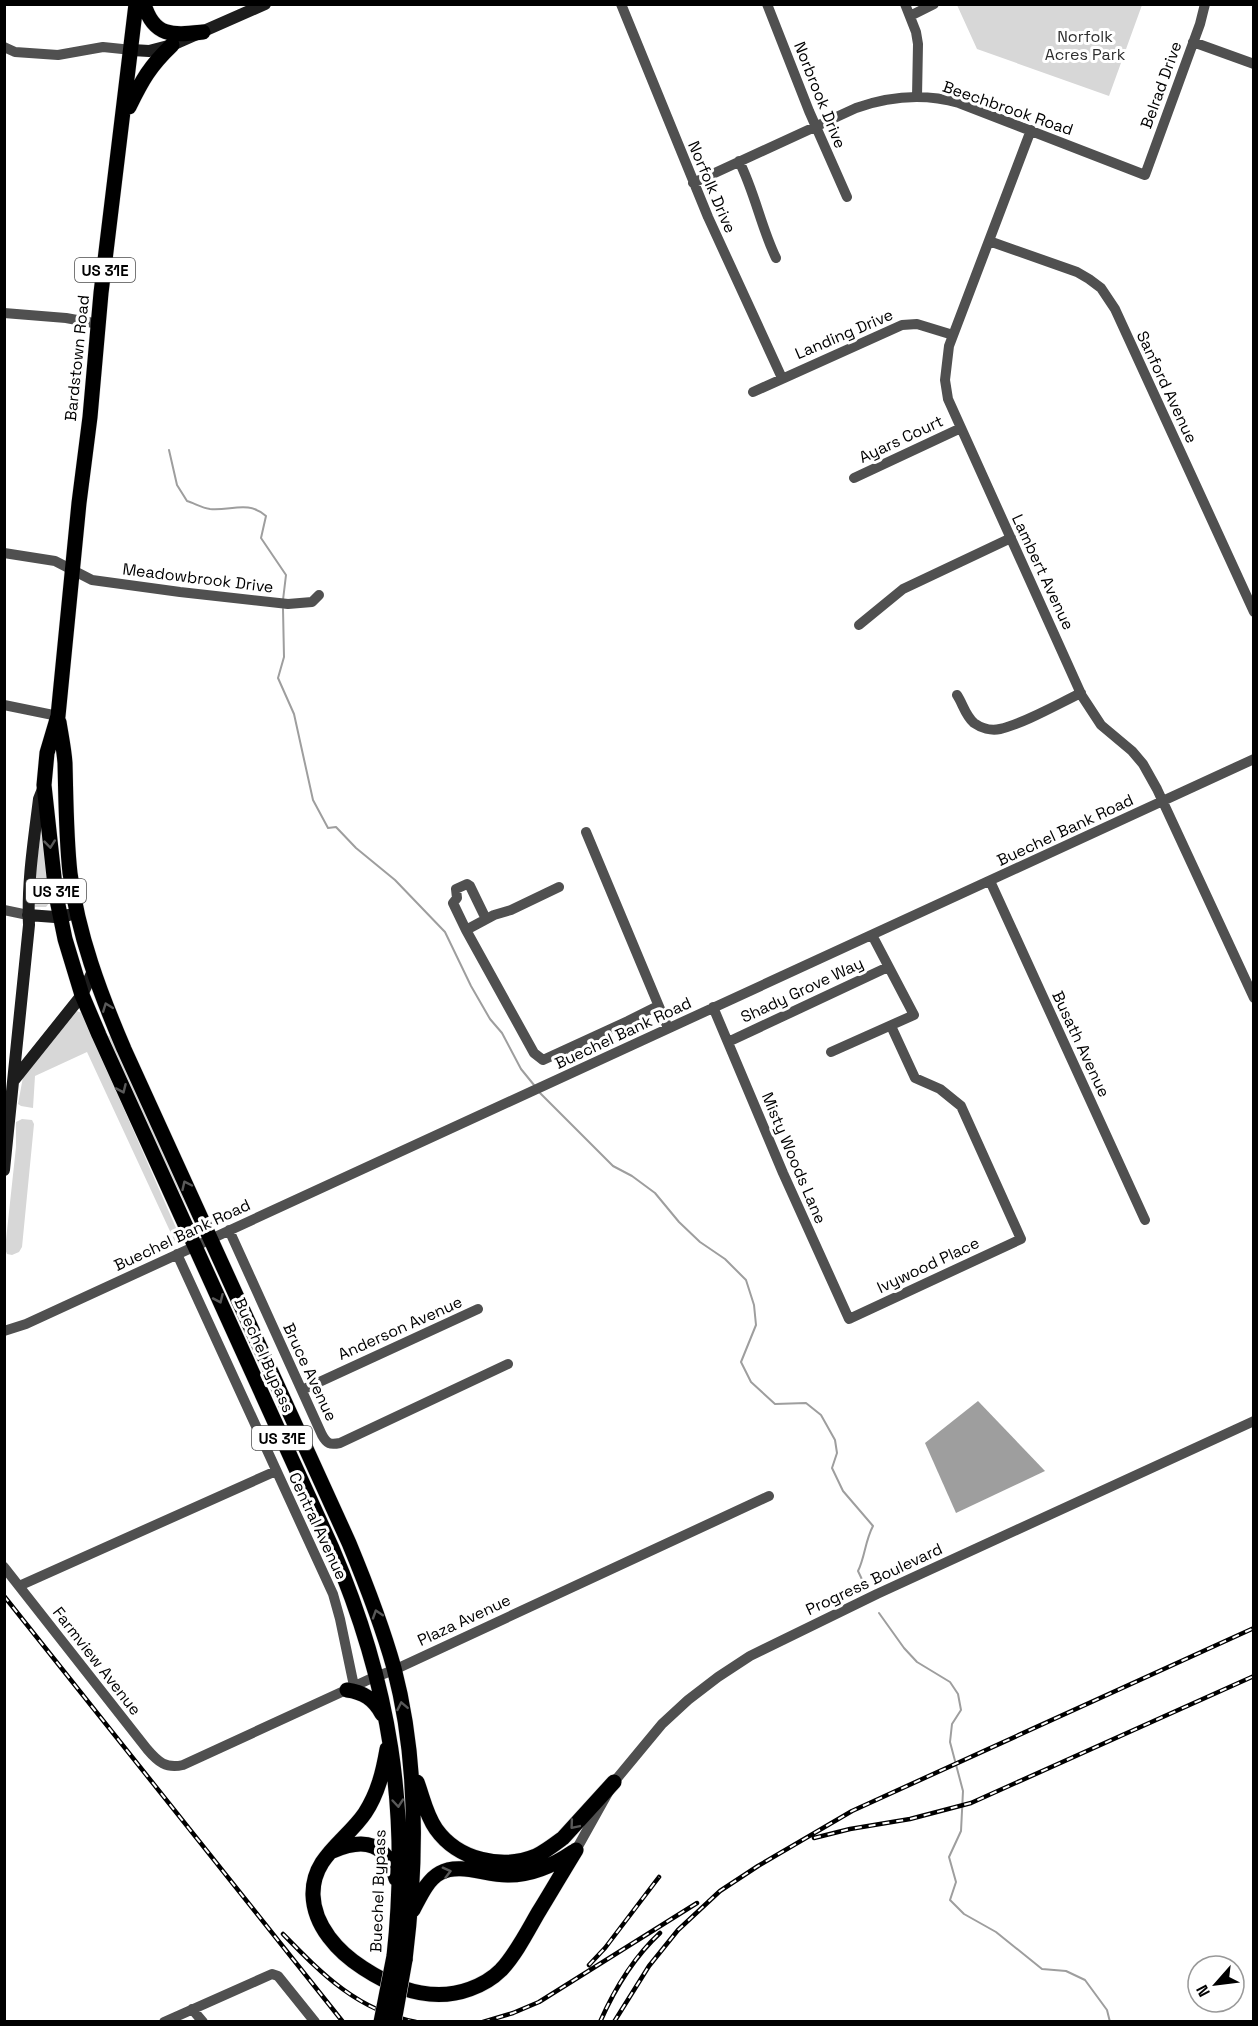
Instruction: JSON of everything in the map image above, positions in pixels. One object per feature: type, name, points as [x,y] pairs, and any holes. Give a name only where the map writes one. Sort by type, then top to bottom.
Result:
[{"type":"main road","name":"Bardstown Road","points":[[4,1170],[7,1111],[13,1081],[36,824],[39,799],[45,785],[46,760],[58,716],[99,324],[136,4]]},
{"type":"main road","points":[[144,4],[148,18],[160,31],[177,35],[203,32]]},
{"type":"main road","points":[[132,50],[149,51],[172,45],[265,4]]},
{"type":"main road","points":[[123,121],[141,81],[152,65],[172,45]]},
{"type":"main road","name":"Bardstown Road","points":[[58,716],[65,760],[68,851],[77,914]]},
{"type":"main road","points":[[46,760],[65,760]]},
{"type":"main road","name":"Buechel Bypass","points":[[45,785],[52,867],[65,939],[82,995],[148,1146],[202,1242],[353,1552],[376,1612],[394,1670],[410,1763],[413,1816],[394,2022]]},
{"type":"main road","points":[[28,915],[77,914]]},
{"type":"main road","name":"Buechel Bypass","points":[[77,914],[93,970],[116,1030],[202,1242],[344,1575],[364,1632],[377,1677],[388,1730],[399,1821],[405,1909]]},
{"type":"main road","points":[[13,1081],[82,995],[93,970]]},
{"type":"main road","points":[[350,1688],[370,1698],[379,1708],[388,1730],[381,1776],[372,1802],[358,1822],[338,1842],[318,1868],[313,1892],[315,1908],[326,1933],[351,1960],[372,1974],[414,1992],[442,1996],[476,1987],[501,1970],[518,1947],[576,1851]]},
{"type":"main road","points":[[410,1763],[425,1807],[438,1831],[461,1851],[478,1858],[502,1862],[535,1856],[555,1845],[614,1782]]},
{"type":"main road","points":[[330,1853],[357,1843],[378,1849],[393,1869],[405,1909]]},
{"type":"main road","points":[[405,1909],[433,1878],[443,1872],[459,1869],[502,1875],[520,1874],[546,1867],[576,1851]]},
{"type":"main road","name":"Buechel Bypass","points":[[381,2022],[400,1958]]},
{"type":"street","name":"Norfolk Drive","points":[[621,4],[693,183],[782,378]]},
{"type":"street","name":"Norbrook Drive","points":[[767,4],[815,126],[848,197]]},
{"type":"street","points":[[905,4],[918,44],[917,97]]},
{"type":"street","points":[[909,16],[934,4]]},
{"type":"street","name":"Belrad Drive","points":[[1145,175],[1205,4]]},
{"type":"street","points":[[1193,42],[1254,64]]},
{"type":"street","points":[[4,47],[15,52],[58,55],[103,47],[132,50]]},
{"type":"street","name":"Beechbrook Road","points":[[693,183],[815,126],[878,100],[917,97],[949,100],[1145,175]]},
{"type":"street","name":"Lambert Avenue","points":[[1031,130],[949,346],[945,380],[948,399],[1081,693],[1101,724],[1132,751],[1143,764],[1254,998]]},
{"type":"street","points":[[739,162],[749,182],[765,236],[776,258]]},
{"type":"street","name":"Sanford Avenue","points":[[989,241],[1077,272],[1096,284],[1111,301],[1254,612]]},
{"type":"street","points":[[4,313],[60,317],[99,324]]},
{"type":"street","name":"Landing Drive","points":[[753,392],[902,325],[917,324],[953,336]]},
{"type":"street","name":"Ayars Court","points":[[854,478],[961,428]]},
{"type":"street","points":[[859,625],[903,588],[1011,538]]},
{"type":"street","name":"Meadowbrook Drive","points":[[4,553],[55,561],[92,580],[269,603],[312,602],[319,596]]},
{"type":"street","points":[[957,694],[965,712],[973,722],[992,730],[1012,725],[1081,693]]},
{"type":"street","points":[[4,705],[58,716]]},
{"type":"street","name":"Buechel Bank Road","points":[[4,1331],[26,1324],[1254,759]]},
{"type":"street","points":[[586,832],[668,1028]]},
{"type":"street","name":"Busath Avenue","points":[[990,881],[1144,1220]]},
{"type":"street","points":[[486,919],[470,886],[467,884],[456,889],[457,898],[453,903],[466,930],[534,1053],[543,1060],[658,1006]]},
{"type":"street","points":[[466,930],[559,887]]},
{"type":"street","points":[[4,910],[28,915]]},
{"type":"street","points":[[831,1052],[914,1015],[872,934]]},
{"type":"street","name":"Shady Grove Way","points":[[728,1042],[888,967]]},
{"type":"street","name":"Misty Woods Lane","points":[[713,1007],[783,1173],[849,1319]]},
{"type":"street","name":"Ivywood Place","points":[[849,1319],[1021,1239],[961,1106],[940,1089],[915,1078],[891,1026]]},
{"type":"street","points":[[99,1035],[116,1030]]},
{"type":"street","name":"Bruce Avenue","points":[[229,1230],[326,1442],[340,1443],[508,1364]]},
{"type":"street","name":"Central Avenue","points":[[177,1254],[333,1594],[340,1619],[350,1688]]},
{"type":"street","name":"Anderson Avenue","points":[[302,1390],[478,1310]]},
{"type":"street","name":"Progress Boulevard","points":[[576,1851],[614,1782],[662,1724],[688,1700],[750,1656],[877,1594],[1254,1421]]},
{"type":"street","points":[[19,1586],[276,1471]]},
{"type":"street","name":"Plaza Avenue","points":[[170,1767],[183,1766],[769,1496]]},
{"type":"street","name":"Farmview Avenue","points":[[4,1567],[147,1749],[157,1761],[170,1767]]},
{"type":"street","points":[[164,2022],[274,1974],[315,2022]]},
{"type":"street","points":[[192,2009],[203,2022]]},
{"type":"green space","name":"Norfolk Acres Park","points":[[957,5],[1142,5],[1109,96],[977,49]]},
{"type":"green space","points":[[41,831],[50,902],[46,907],[35,907],[32,899]]},
{"type":"green space","points":[[77,1011],[82,1013],[180,1237],[179,1243],[175,1242],[87,1052],[35,1076],[33,1108],[18,1104],[23,1077]]},
{"type":"green space","points":[[108,1036],[113,1037],[197,1228],[148,1128]]},
{"type":"green space","points":[[22,1119],[32,1120],[34,1124],[22,1247],[19,1252],[12,1255],[7,1254],[5,1249],[16,1147],[16,1122]]},
{"type":"shaded area","points":[[978,1401],[1045,1471],[956,1513],[925,1443]]},
{"type":"waterway","points":[[169,450],[177,485],[187,501],[210,509],[253,508],[266,516],[261,538],[286,575],[283,600]]},
{"type":"waterway","points":[[283,609],[284,657],[278,678],[294,714],[313,800],[328,828],[336,827],[356,848],[395,880],[445,932],[490,1019],[502,1033],[521,1069],[534,1085]]},
{"type":"waterway","points":[[539,1092],[613,1166],[632,1176],[655,1193],[679,1222],[700,1242],[725,1259],[746,1280],[754,1305],[756,1325],[741,1362],[751,1382],[775,1404],[806,1403],[821,1415],[835,1440],[837,1453],[832,1468],[843,1491],[873,1526],[858,1571],[867,1590]]},
{"type":"waterway","points":[[879,1613],[917,1662],[950,1682],[958,1694],[961,1710],[952,1724],[950,1742],[963,1791],[961,1831],[949,1857],[956,1882],[950,1900],[964,1914],[996,1932],[1042,1969],[1066,1971],[1085,1980],[1107,2010],[1110,2022]]},
{"type":"railway","points":[[4,1596],[343,2022]]},
{"type":"railway","points":[[614,2022],[649,1966],[678,1930],[720,1891],[758,1866],[852,1811],[1254,1628]]},
{"type":"railway","points":[[814,1838],[850,1829],[910,1819],[971,1803],[1254,1676]]},
{"type":"railway","points":[[589,1965],[605,1948],[659,1877]]},
{"type":"railway","points":[[483,2022],[539,2002],[697,1903]]},
{"type":"railway","points":[[600,2022],[626,1974],[641,1953],[660,1933]]},
{"type":"railway","points":[[283,1934],[342,1989],[376,2009],[416,2022]]}]
